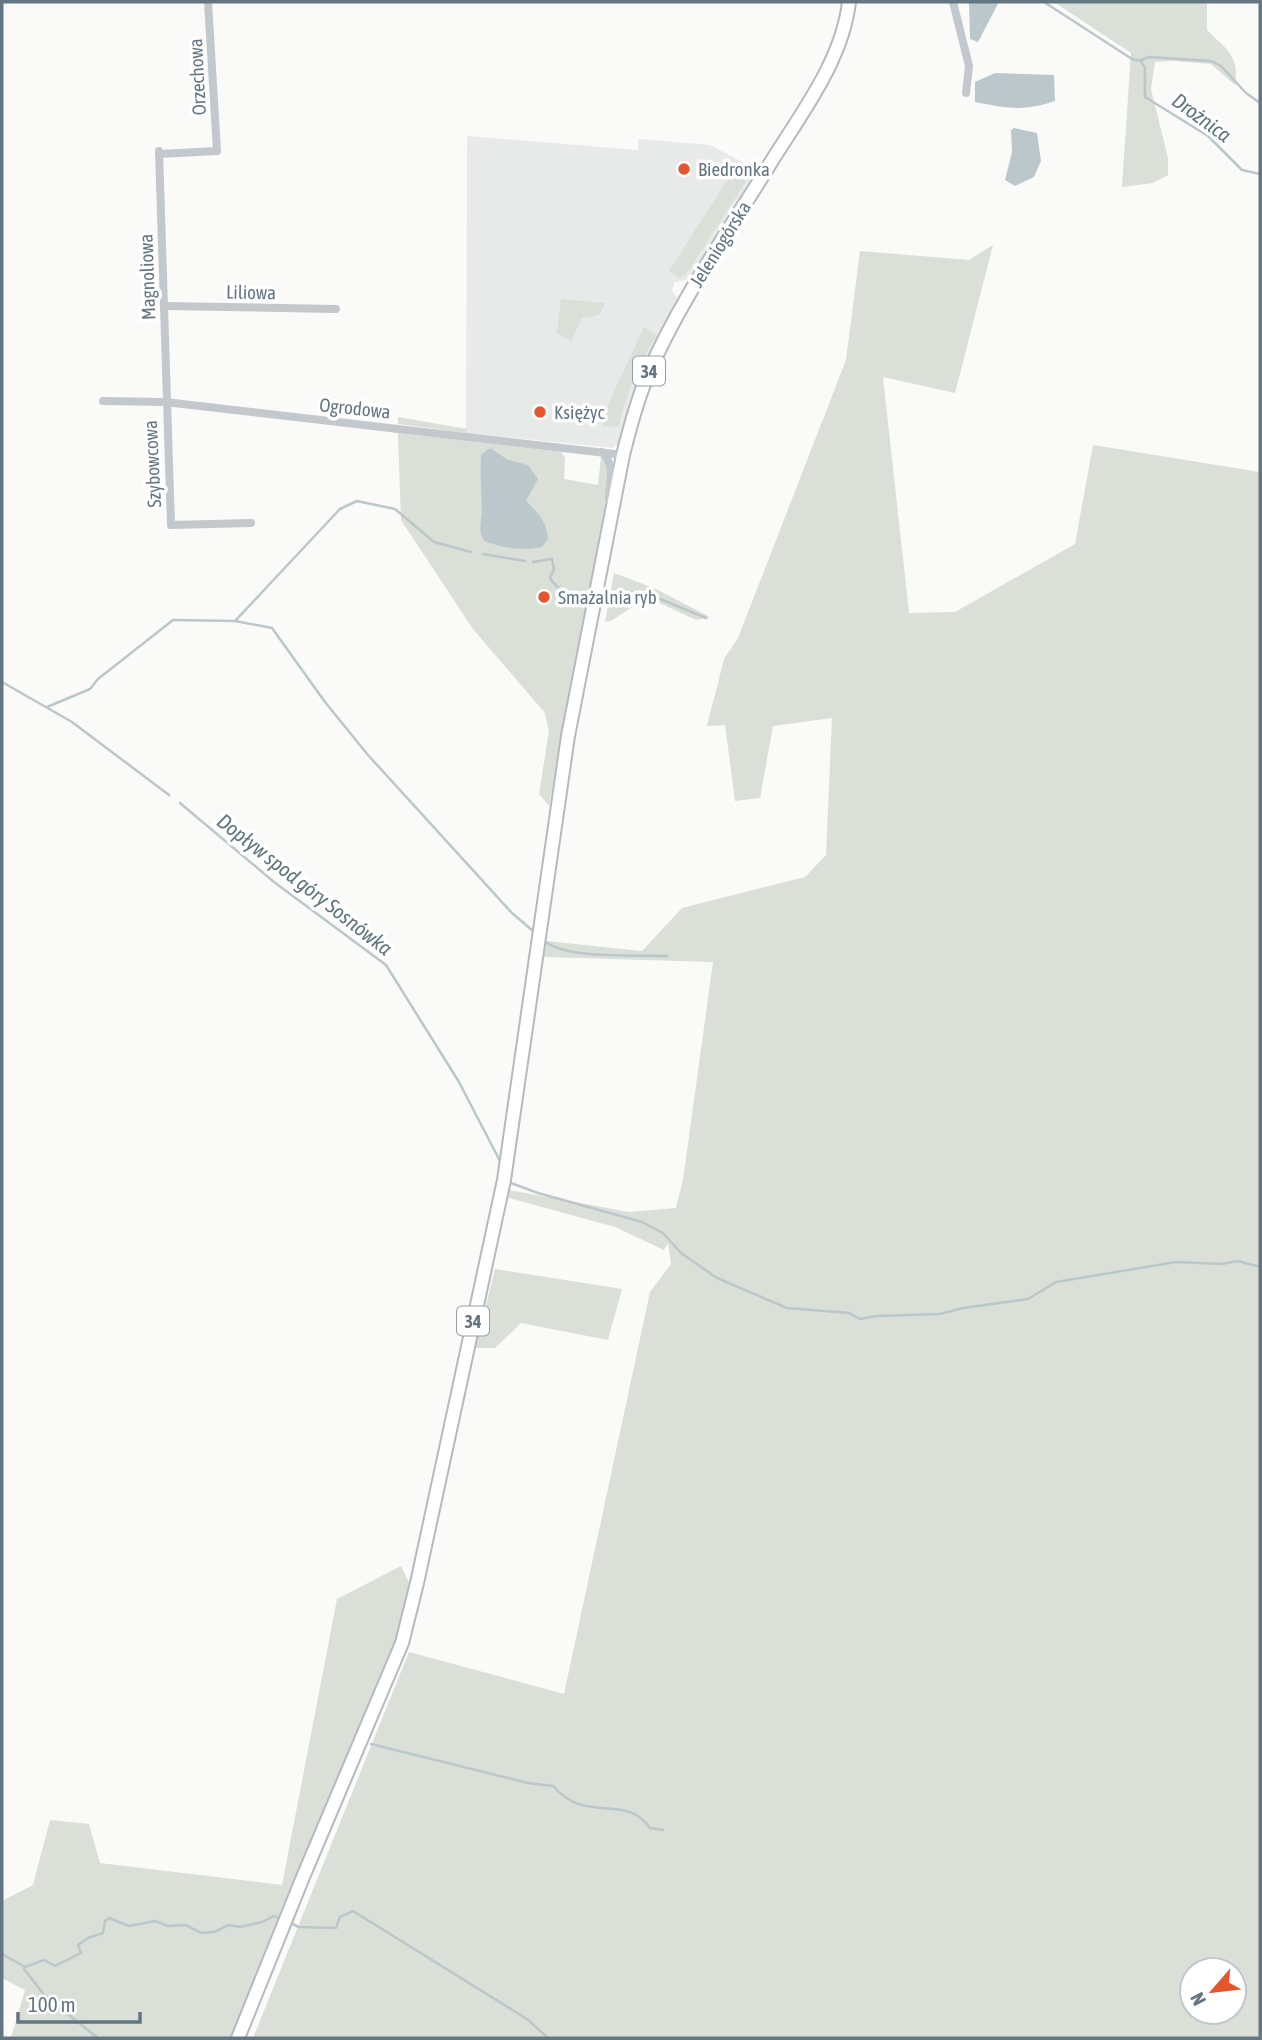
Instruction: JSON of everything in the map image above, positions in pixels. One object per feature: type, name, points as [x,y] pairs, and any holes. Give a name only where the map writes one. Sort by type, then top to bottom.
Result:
[{"type":"main road","name":"Jeleniogórska","points":[[623,455],[635,410],[654,362],[690,293],[814,93],[840,39],[849,2]]},
{"type":"main road","name":"34","points":[[238,2038],[402,1643],[418,1583],[504,1180],[568,737],[623,455]]},
{"type":"street","name":"Orzechowa","points":[[159,153],[217,151],[208,2]]},
{"type":"street","points":[[953,2],[969,66],[966,93]]},
{"type":"street","name":"Magnoliowa","points":[[159,153],[165,306],[165,402]]},
{"type":"street","name":"Liliowa","points":[[165,306],[335,309]]},
{"type":"street","name":"Ogrodowa","points":[[103,401],[165,402],[623,455]]},
{"type":"street","name":"Szybowcowa","points":[[165,402],[171,525],[251,523]]},
{"type":"street","points":[[602,452],[610,460],[612,469],[609,524]]},
{"type":"shaded area","points":[[969,2],[999,2],[978,42],[970,39]]},
{"type":"shaded area","points":[[1054,2],[1207,2],[1207,30],[1230,54],[1235,67],[1235,85],[1211,64],[1155,62],[1151,89],[1168,158],[1168,175],[1153,183],[1122,187],[1131,53]]},
{"type":"shaded area","points":[[995,73],[1054,75],[1055,101],[1033,107],[1015,108],[975,102],[975,82]]},
{"type":"shaded area","points":[[1014,128],[1037,133],[1041,161],[1034,177],[1015,186],[1005,180],[1012,152],[1011,130]]},
{"type":"shaded area","points":[[467,136],[638,150],[638,139],[710,145],[752,167],[756,175],[690,277],[675,282],[672,290],[679,301],[620,443],[613,448],[466,433]]},
{"type":"shaded area","points":[[743,169],[745,183],[689,270],[680,278],[669,271],[733,171]]},
{"type":"shaded area","points":[[993,245],[955,393],[883,377],[909,613],[955,612],[1075,544],[1093,445],[1260,472],[1260,2038],[253,2038],[409,1652],[564,1694],[650,1292],[671,1264],[668,1243],[664,1250],[615,1227],[509,1198],[509,1190],[629,1212],[676,1208],[683,1180],[713,962],[544,957],[546,941],[642,951],[682,908],[805,877],[826,855],[832,718],[773,726],[760,798],[735,801],[725,725],[707,726],[724,659],[738,638],[846,360],[860,251],[969,260]]},
{"type":"shaded area","points":[[561,299],[605,303],[599,315],[582,318],[571,341],[557,333]]},
{"type":"shaded area","points":[[644,327],[657,336],[634,379],[619,426],[603,427],[604,413]]},
{"type":"shaded area","points":[[398,417],[467,429],[466,433],[398,424]]},
{"type":"shaded area","points":[[398,433],[561,452],[565,458],[564,479],[598,485],[601,457],[605,460],[610,479],[549,806],[539,794],[549,731],[545,713],[473,629],[401,520]]},
{"type":"shaded area","points":[[490,448],[508,460],[528,465],[538,479],[526,501],[538,513],[545,527],[548,539],[542,547],[513,548],[484,541],[480,529],[481,455]]},
{"type":"shaded area","points":[[614,573],[656,589],[710,617],[696,620],[653,600],[632,607],[605,622]]},
{"type":"shaded area","points":[[495,1269],[622,1289],[608,1340],[521,1323],[495,1348],[475,1348]]},
{"type":"shaded area","points":[[401,1566],[410,1585],[398,1640],[231,2038],[11,2038],[25,1990],[2,1978],[2,1901],[33,1885],[50,1820],[89,1824],[100,1863],[282,1885],[337,1599]]},
{"type":"waterway","name":"Drożnica","points":[[1044,2],[1132,59],[1141,61],[1145,68],[1145,97],[1208,136],[1242,170],[1260,174]]},
{"type":"waterway","points":[[1141,60],[1149,57],[1211,61],[1221,66],[1246,93],[1260,103]]},
{"type":"waterway","points":[[174,620],[235,621],[340,509],[357,501],[395,509],[434,542],[471,552]]},
{"type":"waterway","points":[[483,554],[525,561]]},
{"type":"waterway","points":[[533,562],[552,559],[554,569],[550,578],[558,587],[566,591],[589,593]]},
{"type":"waterway","points":[[602,594],[648,594],[706,618]]},
{"type":"waterway","points":[[47,707],[90,689],[98,679],[173,620]]},
{"type":"waterway","points":[[235,621],[272,628],[325,702],[368,755],[512,913],[533,931]]},
{"type":"waterway","name":"Dopływ spod góry Sosnówka","points":[[2,682],[72,722],[169,795]]},
{"type":"waterway","name":"Dopływ spod góry Sosnówka","points":[[180,803],[274,882],[386,965],[459,1082],[500,1161],[500,1169]]},
{"type":"waterway","points":[[546,942],[586,954],[667,956]]},
{"type":"waterway","name":"Dopływ spod góry Sosnówka","points":[[511,1183],[642,1222],[663,1233],[681,1253],[717,1278],[787,1308],[849,1313],[860,1319],[940,1314],[1028,1299],[1056,1282],[1176,1262],[1221,1264],[1238,1261],[1260,1267]]},
{"type":"waterway","points":[[371,1744],[528,1783],[553,1786],[566,1798],[579,1804],[629,1812],[640,1817],[650,1828],[663,1830]]},
{"type":"waterway","points":[[290,1923],[299,1927],[336,1928],[340,1917],[353,1911],[527,2019],[548,2038]]},
{"type":"waterway","points":[[2,1954],[25,1967],[44,1960],[55,1966],[81,1953],[78,1945],[103,1933],[105,1921],[109,1918],[129,1926],[155,1921],[168,1926],[186,1925],[201,1933],[214,1932],[229,1925],[240,1927],[262,1922],[274,1916],[279,1918]]},
{"type":"waterway","points":[[24,1969],[45,1996],[98,2038]]},
{"type":"place","name":"Biedronka","points":[[684,169]]},
{"type":"place","name":"Księżyc","points":[[540,412]]},
{"type":"place","name":"Smażalnia ryb","points":[[544,597]]}]
